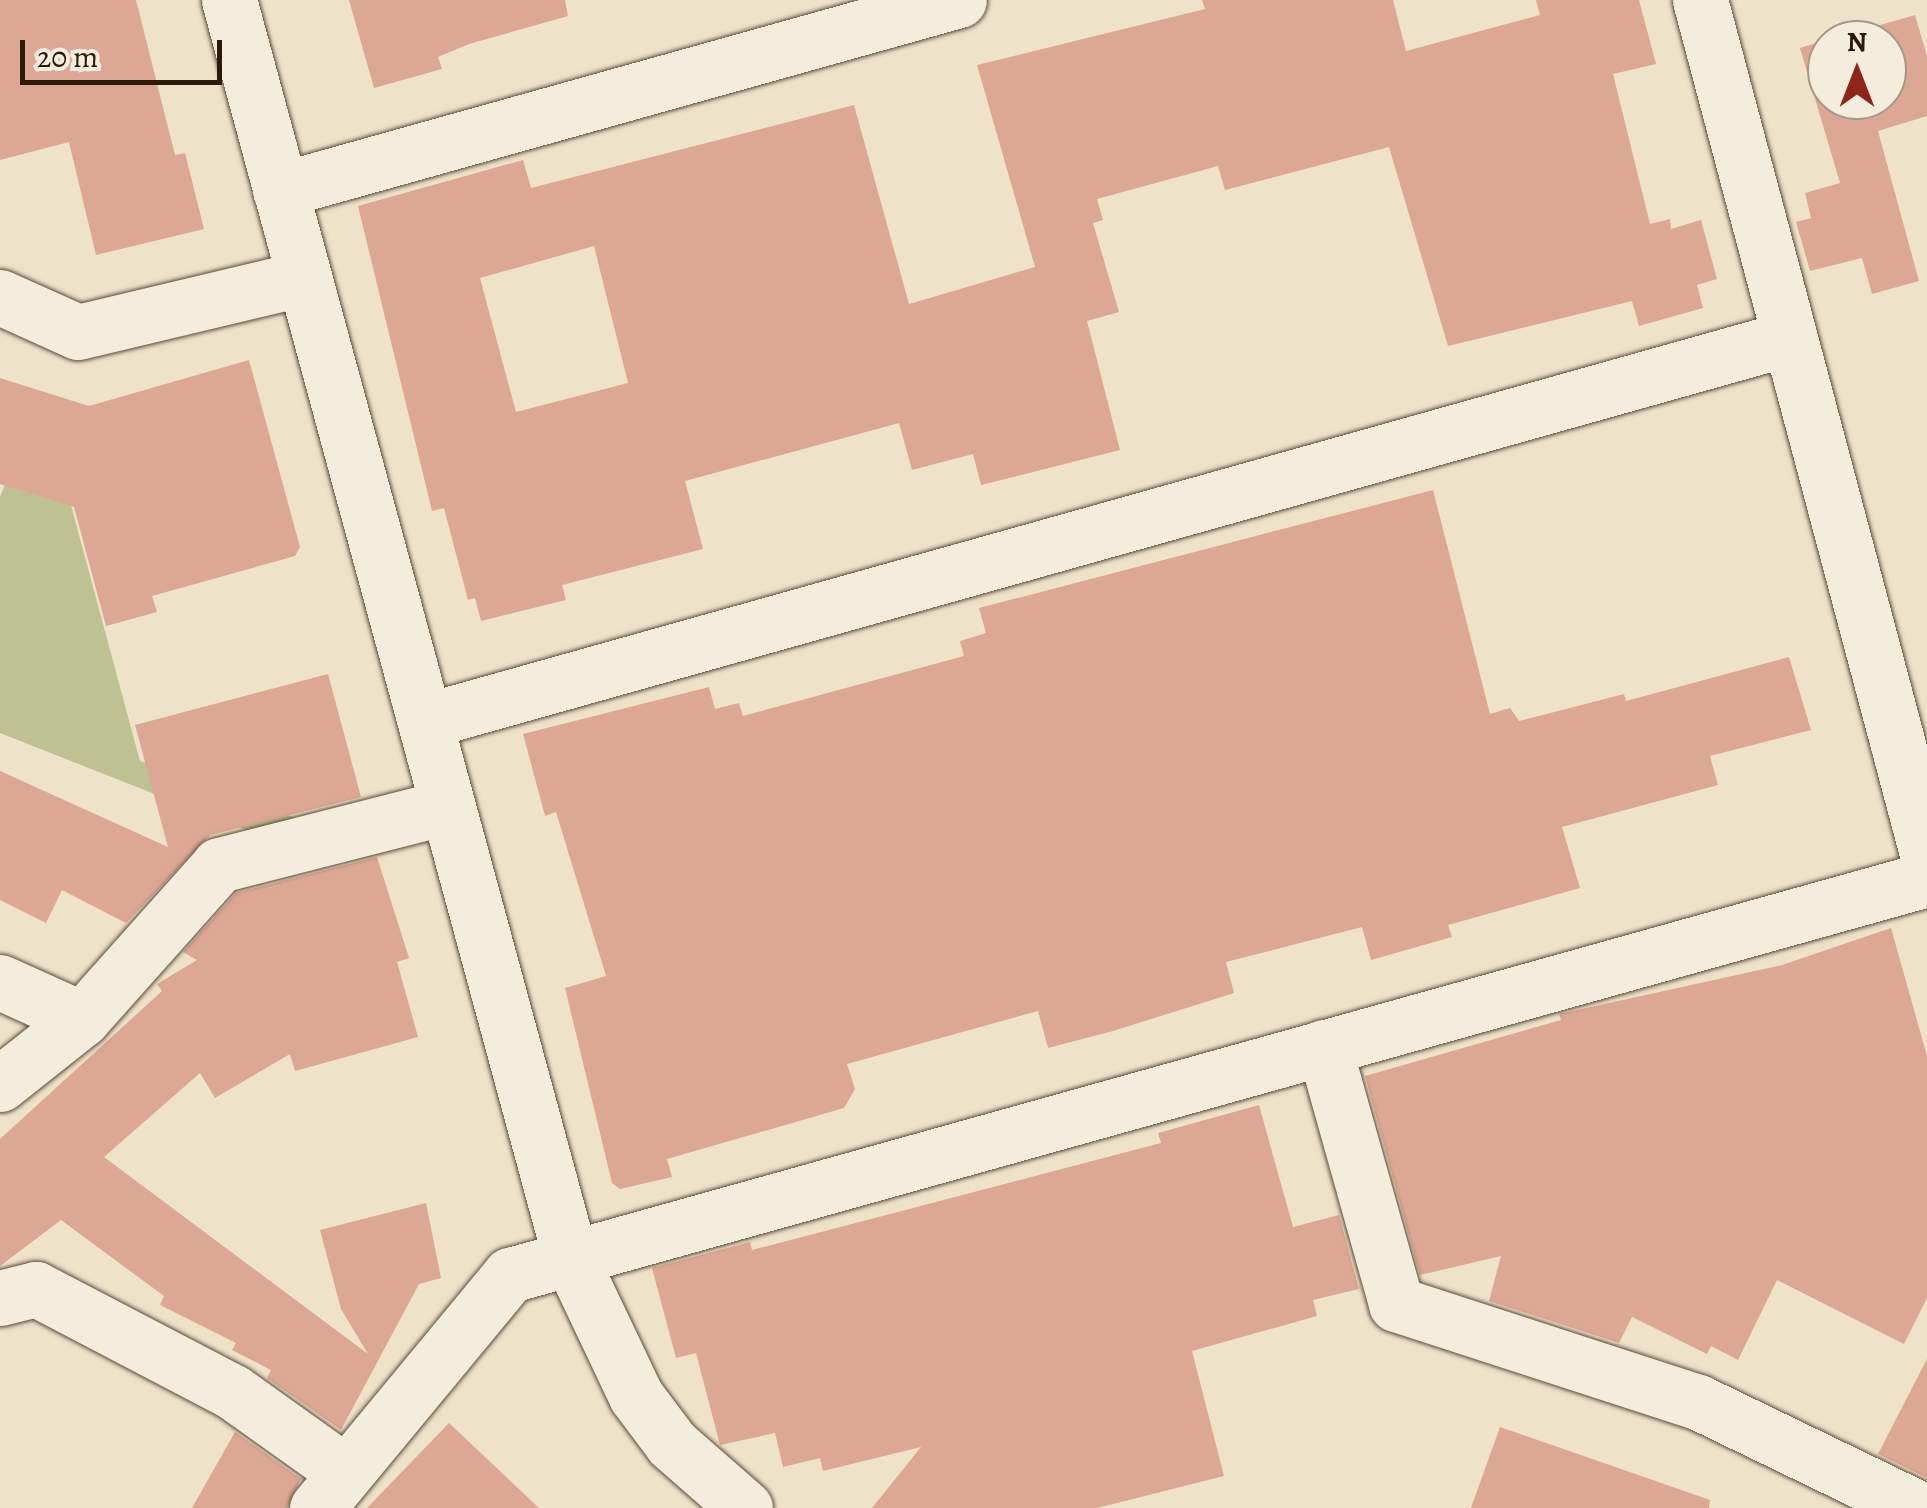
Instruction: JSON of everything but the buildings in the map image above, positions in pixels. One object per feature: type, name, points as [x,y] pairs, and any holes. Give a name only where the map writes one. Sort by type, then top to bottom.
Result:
[{"type":"street","points":[[229,0],[570,1257],[636,1396],[672,1444],[744,1508]]},
{"type":"street","points":[[280,190],[959,0]]},
{"type":"street","points":[[1700,0],[1927,854]]},
{"type":"street","points":[[0,297],[78,332],[304,278]]},
{"type":"street","points":[[424,720],[1790,338]]},
{"type":"street","points":[[0,1084],[82,1019],[219,865],[448,806]]},
{"type":"street","points":[[0,1298],[36,1289],[234,1392],[331,1490],[510,1275],[1927,879]]},
{"type":"street","points":[[0,982],[82,1019]]},
{"type":"street","points":[[1324,1047],[1396,1304],[1698,1402],[1917,1508]]},
{"type":"green space","points":[[41,394],[140,761],[318,826],[271,840],[0,733],[0,497]]}]
